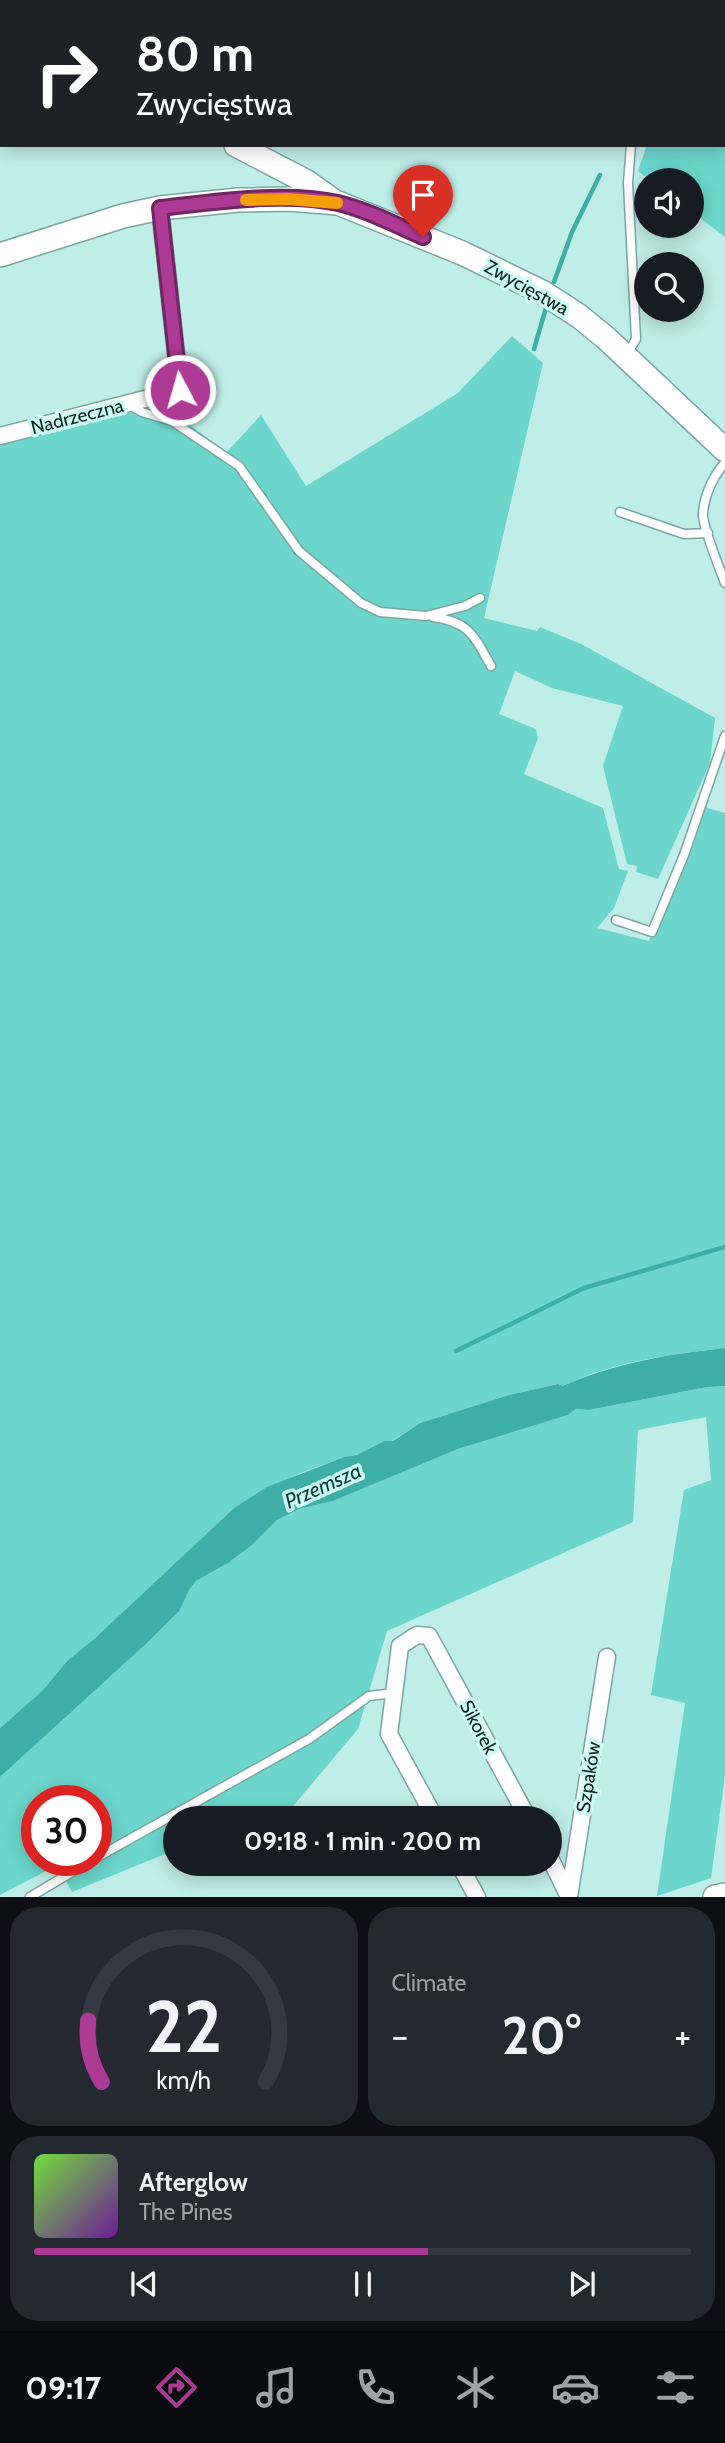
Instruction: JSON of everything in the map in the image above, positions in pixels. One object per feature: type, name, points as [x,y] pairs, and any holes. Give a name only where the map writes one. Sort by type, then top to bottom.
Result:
[{"type":"street","points":[[240,147],[307,182],[338,203]]},
{"type":"street","name":"Zwycięstwa","points":[[0,255],[123,216],[160,208],[250,200],[288,199],[338,203],[462,253],[542,292],[579,316],[725,450]]},
{"type":"street","points":[[160,208],[180,390]]},
{"type":"street","name":"Nadrzeczna","points":[[0,436],[180,390]]},
{"type":"street","name":"Sikorek","points":[[394,1693],[400,1646],[417,1635],[429,1636],[521,1806]]},
{"type":"street","name":"Szpaków","points":[[569,1897],[607,1657]]},
{"type":"street","points":[[394,1693],[389,1734],[428,1806]]},
{"type":"street","points":[[466,1876],[477,1897]]},
{"type":"street","points":[[559,1876],[569,1897]]},
{"type":"street","points":[[715,1897],[725,1895]]},
{"type":"lane","points":[[626,358],[636,339],[628,192],[631,147]]},
{"type":"lane","points":[[180,390],[181,426]]},
{"type":"lane","points":[[127,403],[142,412],[173,421],[239,466],[299,551],[361,603],[380,612],[454,620],[475,637],[491,666]]},
{"type":"lane","points":[[725,463],[717,472],[709,490],[702,516],[725,583]]},
{"type":"lane","points":[[620,512],[684,534],[708,533]]},
{"type":"lane","points":[[426,616],[465,606],[480,598]]},
{"type":"lane","points":[[616,920],[652,932],[684,855],[725,736]]},
{"type":"lane","points":[[112,1849],[309,1739],[369,1696],[394,1693]]},
{"type":"lane","points":[[30,1897],[65,1876]]},
{"type":"shaded area","points":[[646,147],[725,147],[725,237],[704,221],[704,168],[639,168]]},
{"type":"shaded area","points":[[512,336],[543,363],[484,618],[537,631],[540,627],[583,645],[715,718],[710,763],[658,879],[636,872],[637,866],[627,864],[603,766],[623,706],[552,688],[515,671],[499,714],[536,729],[538,738],[524,774],[603,808],[619,869],[628,871],[614,908],[597,928],[649,941],[704,807],[725,813],[725,1348],[642,1360],[601,1371],[563,1386],[558,1384],[509,1395],[420,1423],[392,1441],[384,1441],[357,1455],[298,1474],[234,1508],[67,1661],[43,1690],[0,1728],[0,437],[167,406],[226,453],[261,415],[306,486],[458,393]]},
{"type":"shaded area","points":[[725,1386],[725,1776],[711,1878],[657,1896],[685,1703],[651,1695],[684,1490],[711,1480],[706,1417],[638,1430],[633,1522],[387,1631],[358,1729],[293,1806],[163,1806],[163,1855],[112,1876],[112,1785],[21,1785],[21,1876],[37,1876],[0,1895],[0,1777],[147,1643],[196,1581],[228,1563],[252,1545],[277,1520],[299,1509],[333,1501],[458,1449],[568,1415],[576,1409],[589,1410],[707,1387]]},
{"type":"shaded area","points":[[63,1876],[111,1876],[72,1892]]},
{"type":"water","name":"Przemsza","points":[[725,1348],[725,1386],[707,1387],[589,1410],[576,1409],[568,1415],[458,1449],[333,1501],[299,1509],[277,1520],[252,1545],[228,1563],[196,1581],[179,1611],[147,1643],[0,1777],[0,1728],[43,1690],[67,1661],[234,1508],[267,1487],[344,1457],[357,1455],[384,1441],[393,1441],[420,1423],[509,1395],[558,1384],[563,1386],[602,1371],[642,1361]]},
{"type":"waterway","points":[[554,282],[572,232],[600,175]]},
{"type":"waterway","points":[[534,349],[546,308]]},
{"type":"waterway","points":[[456,1351],[584,1288],[725,1247]]},
{"type":"slow traffic","points":[[246,200],[288,199],[337,203]]},
{"type":"route","points":[[180,390],[160,208],[238,200],[288,199],[338,203],[423,237]]}]
